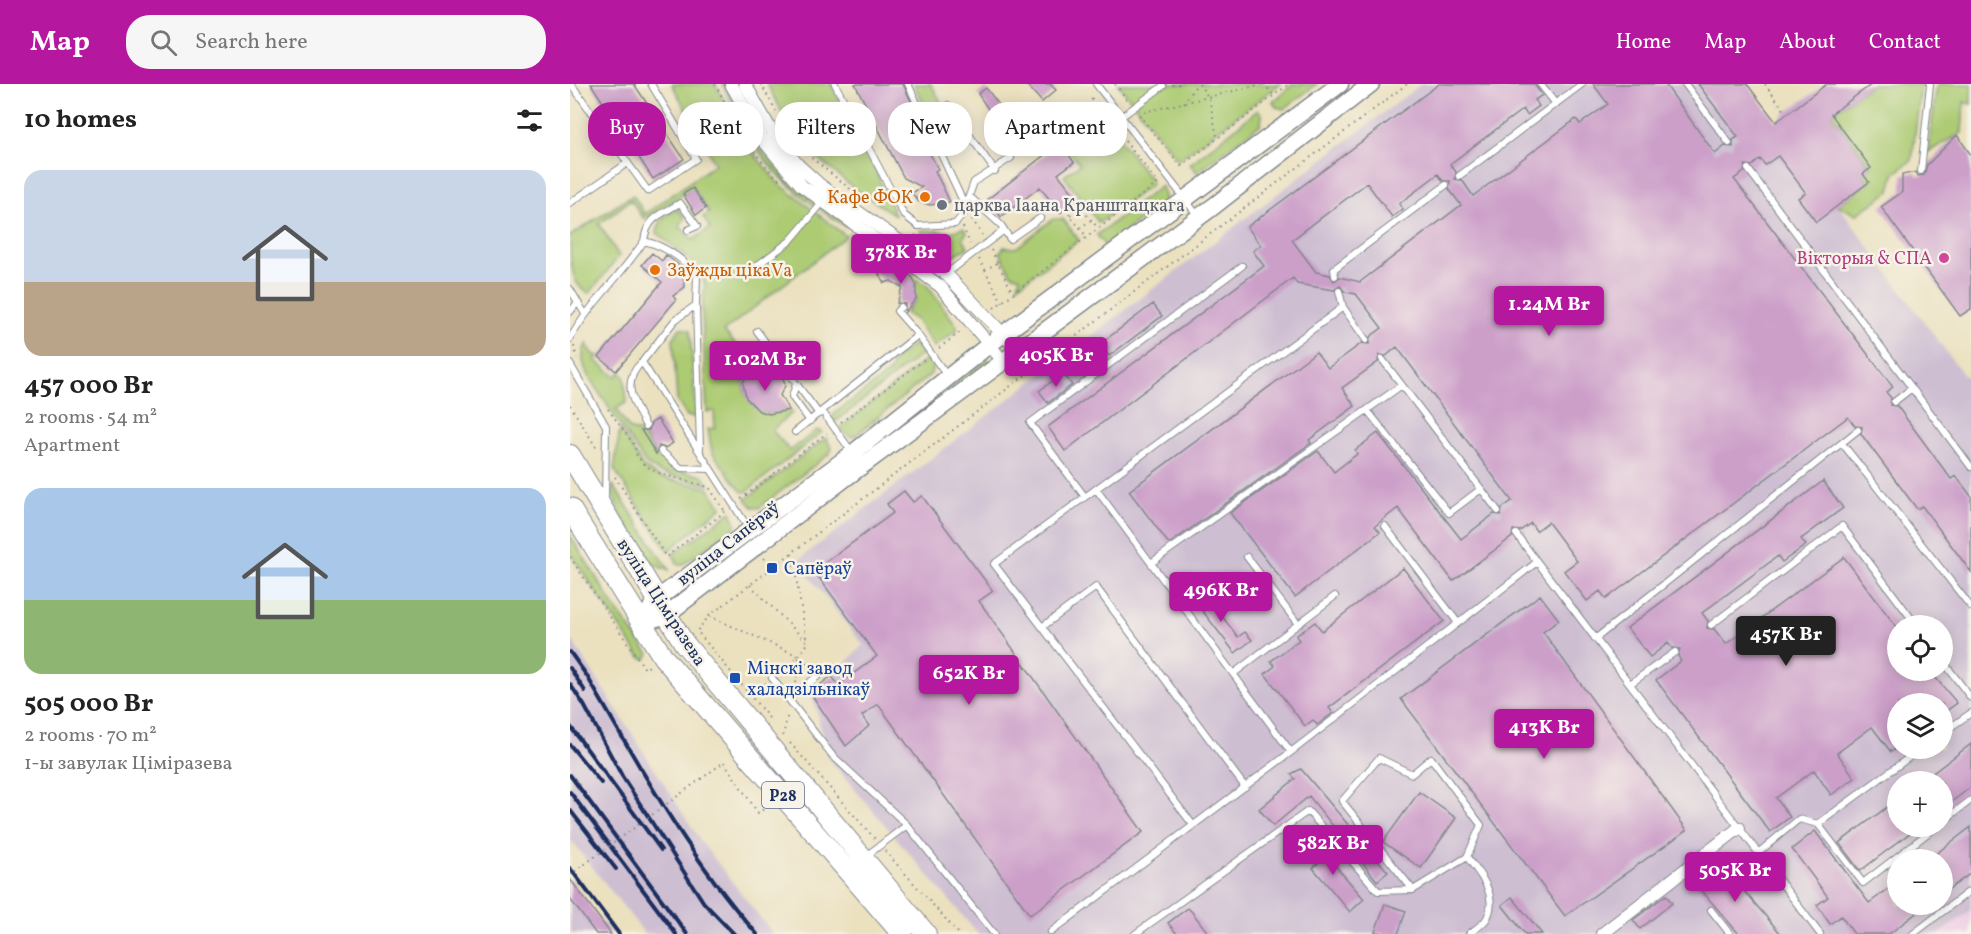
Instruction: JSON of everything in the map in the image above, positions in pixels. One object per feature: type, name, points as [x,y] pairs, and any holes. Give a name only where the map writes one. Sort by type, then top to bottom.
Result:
[{"type":"main road","name":"вуліца Сапёраў","points":[[661,607],[750,530],[853,453],[990,344],[1340,84]]},
{"type":"main road","name":"вуліца Сапёраў","points":[[640,623],[1018,350],[1198,217],[1371,84]]},
{"type":"main road","name":"вуліца Ціміразева","points":[[570,455],[684,643],[926,934]]},
{"type":"main road","name":"вуліца Ціміразева","points":[[570,508],[663,657],[902,934]]},
{"type":"street","points":[[731,84],[762,139],[802,186],[823,202],[920,261],[946,274],[1018,350]]},
{"type":"street","points":[[745,84],[776,139],[798,165],[820,185],[920,261],[1003,361]]},
{"type":"street","points":[[936,282],[946,274]]},
{"type":"street","points":[[1602,934],[1739,828]]},
{"type":"lane","points":[[571,84],[626,164],[648,191],[696,159],[651,84]]},
{"type":"lane","points":[[835,84],[904,215],[918,226],[946,226],[960,221],[967,210],[974,182],[995,171],[1011,158]]},
{"type":"lane","points":[[908,84],[967,210]]},
{"type":"lane","points":[[1096,84],[1110,102]]},
{"type":"lane","points":[[1150,84],[1156,92]]},
{"type":"lane","points":[[1540,84],[1556,104]]},
{"type":"lane","points":[[1459,176],[1582,84]]},
{"type":"lane","points":[[1685,84],[1729,144]]},
{"type":"lane","points":[[1921,171],[1930,84]]},
{"type":"lane","points":[[1127,115],[1136,111],[1163,86]]},
{"type":"lane","points":[[1127,125],[1198,217]]},
{"type":"lane","points":[[972,139],[995,171]]},
{"type":"lane","points":[[570,203],[626,164]]},
{"type":"lane","points":[[1748,169],[1971,467]]},
{"type":"lane","points":[[1335,276],[1334,269],[1446,185]]},
{"type":"lane","points":[[969,196],[1004,230],[1010,239],[1040,218]]},
{"type":"lane","points":[[751,270],[790,241],[823,202]]},
{"type":"lane","points":[[573,338],[585,314],[618,277],[644,241],[646,227],[653,219],[681,204],[697,226],[688,230]]},
{"type":"lane","points":[[946,274],[1004,230]]},
{"type":"lane","points":[[644,241],[661,245],[687,264],[697,275],[700,450]]},
{"type":"lane","points":[[1085,497],[1029,423],[1242,266]]},
{"type":"lane","points":[[570,290],[585,314]]},
{"type":"lane","points":[[1339,291],[1343,307],[1366,340]]},
{"type":"lane","points":[[570,312],[578,302]]},
{"type":"lane","points":[[646,426],[631,398],[630,377],[675,320],[696,306]]},
{"type":"lane","points":[[902,307],[897,311],[918,335],[948,377]]},
{"type":"lane","points":[[1193,825],[994,564],[1343,307]]},
{"type":"lane","points":[[757,331],[853,453]]},
{"type":"lane","points":[[795,432],[918,335]]},
{"type":"lane","points":[[758,370],[777,359]]},
{"type":"lane","points":[[1382,359],[1498,511]]},
{"type":"lane","points":[[642,362],[750,530]]},
{"type":"lane","points":[[570,364],[606,426],[605,511]]},
{"type":"lane","points":[[1150,563],[1402,385]]},
{"type":"lane","points":[[798,386],[792,397],[810,421]]},
{"type":"lane","points":[[1894,402],[1912,388]]},
{"type":"lane","points":[[1367,410],[1449,513],[1481,489]]},
{"type":"lane","points":[[1595,639],[1858,430]]},
{"type":"lane","points":[[1842,443],[1971,608]]},
{"type":"lane","points":[[661,451],[681,468],[710,469]]},
{"type":"lane","points":[[1095,489],[1291,752]]},
{"type":"lane","points":[[1385,526],[1458,623]]},
{"type":"lane","points":[[1711,625],[1842,526],[1909,615]]},
{"type":"lane","points":[[1516,534],[1820,934]]},
{"type":"lane","points":[[1247,557],[1298,624]]},
{"type":"lane","points":[[1051,932],[1291,752],[1537,562]]},
{"type":"lane","points":[[1042,627],[1096,587],[1245,787]]},
{"type":"lane","points":[[1233,674],[1335,596]]},
{"type":"lane","points":[[1630,684],[1675,652]]},
{"type":"lane","points":[[1953,674],[1971,698]]},
{"type":"lane","points":[[789,701],[794,694],[818,676]]},
{"type":"lane","points":[[772,678],[832,755],[907,825],[994,934]]},
{"type":"lane","points":[[1953,726],[1971,713]]},
{"type":"lane","points":[[1135,934],[1308,811],[1378,891],[1413,890],[1467,857],[1481,825],[1431,758],[1413,774],[1379,758],[1342,801],[1413,890]]},
{"type":"lane","points":[[1818,824],[1907,759]]},
{"type":"lane","points":[[1953,814],[1971,800]]},
{"type":"lane","points":[[1758,853],[1799,819],[1818,824],[1863,883],[1922,837]]},
{"type":"lane","points":[[862,859],[907,825]]},
{"type":"lane","points":[[1467,857],[1487,882],[1490,902],[1487,918],[1469,934]]},
{"type":"lane","points":[[1912,934],[1971,890]]},
{"type":"lane","points":[[1711,910],[1730,934]]},
{"type":"path","points":[[1115,84],[1181,166],[1217,136],[1289,84]]},
{"type":"path","points":[[1184,103],[1198,84],[1209,98],[1217,136]]},
{"type":"path","points":[[1136,111],[1209,98],[1264,84],[1274,96]]},
{"type":"path","points":[[770,720],[697,631],[709,616],[1407,84]]},
{"type":"path","points":[[1764,84],[1787,114]]},
{"type":"path","points":[[1075,201],[1098,228]]},
{"type":"path","points":[[1070,215],[1080,207]]},
{"type":"path","points":[[1065,209],[1086,236]]},
{"type":"path","points":[[1080,228],[1091,220]]},
{"type":"path","points":[[960,221],[1002,302]]},
{"type":"path","points":[[985,270],[997,264]]},
{"type":"path","points":[[573,338],[573,345],[580,364]]},
{"type":"path","points":[[605,405],[635,446],[636,454],[644,465],[661,474],[709,487],[725,511]]},
{"type":"path","points":[[750,695],[799,656],[808,643],[792,553]]},
{"type":"path","points":[[750,585],[808,643]]},
{"type":"path","points":[[709,616],[799,656],[818,676]]},
{"type":"path","points":[[794,694],[799,656]]},
{"type":"path","points":[[783,736],[789,701]]},
{"type":"path","points":[[777,728],[959,934]]},
{"type":"path","points":[[570,875],[724,762],[758,813],[774,802]]},
{"type":"shaded area","points":[[1421,84],[1747,84],[1776,122],[1787,111],[1826,84],[1872,84],[1869,182],[1838,205],[1965,377],[1971,372],[1971,910],[1940,934],[978,934],[828,758],[813,697],[863,645],[797,561]]},
{"type":"shaded area","points":[[570,637],[702,843],[773,934],[645,934],[570,839]]},
{"type":"shaded area","points":[[570,883],[611,934],[574,934],[570,929]]},
{"type":"shaded area","points":[[1971,910],[1971,934],[1940,934]]},
{"type":"green space","points":[[672,84],[715,84],[725,102],[682,102]]},
{"type":"green space","points":[[722,84],[726,84],[736,102],[732,102]]},
{"type":"green space","points":[[767,84],[831,84],[840,102],[777,102]]},
{"type":"green space","points":[[914,84],[931,84],[941,102],[923,102]]},
{"type":"green space","points":[[1118,84],[1280,84],[1178,160]]},
{"type":"green space","points":[[1293,84],[1317,84],[1284,109],[1276,107],[1273,102]]},
{"type":"green space","points":[[1872,84],[1921,84],[1912,160],[1894,174],[1890,191],[1856,215],[1838,205],[1869,182],[1863,174],[1871,167],[1831,114]]},
{"type":"green space","points":[[1937,84],[1971,84],[1971,104],[1964,102],[1962,133],[1928,152]]},
{"type":"green space","points":[[1258,110],[1262,114],[1261,124],[1197,172],[1190,164]]},
{"type":"green space","points":[[1127,149],[1152,182],[1099,223],[1064,176],[1080,164],[1074,156],[1127,156]]},
{"type":"green space","points":[[763,151],[789,182],[847,224],[846,227],[800,194],[762,156]]},
{"type":"green space","points":[[711,156],[756,156],[777,182],[846,236],[724,331],[753,364],[744,379],[745,393],[749,400],[769,414],[789,409],[792,413],[772,430],[790,451],[817,430],[822,432],[746,492],[742,492],[712,452],[708,429],[715,428],[714,411],[707,412],[702,311],[705,285],[701,273],[694,264],[657,233],[663,218],[677,209],[685,217],[680,227],[693,240],[710,228],[703,217],[709,213],[693,188],[644,219],[631,200],[599,224],[619,256],[590,293],[578,285],[572,270],[570,252],[570,236],[633,195],[645,214],[715,164]]},
{"type":"green space","points":[[869,156],[895,215],[855,189],[816,157]]},
{"type":"green space","points":[[1161,186],[1165,199],[1161,205],[1105,246],[1097,235]]},
{"type":"green space","points":[[1053,219],[1063,219],[1079,240],[1018,286],[1020,277],[1011,274],[1000,252],[1004,247],[1016,248]]},
{"type":"green space","points":[[963,228],[967,232],[963,238],[968,247],[953,256],[921,234],[920,230],[951,232]]},
{"type":"green space","points":[[850,234],[858,237],[906,271],[889,267],[878,272]]},
{"type":"green space","points":[[913,278],[926,284],[957,326],[957,330],[934,347],[916,320],[905,313],[916,299]]},
{"type":"green space","points":[[680,328],[690,330],[696,415],[694,417],[687,416],[677,401],[673,339]]},
{"type":"green space","points":[[587,343],[591,353],[598,356],[595,360],[616,377],[620,372],[624,377],[627,402],[616,409],[630,430],[641,432],[656,455],[661,456],[671,469],[703,476],[709,485],[661,473],[646,464],[588,376],[583,360]]},
{"type":"green space","points":[[915,344],[923,353],[835,422],[832,420],[834,414],[890,372],[893,360]]},
{"type":"green space","points":[[927,359],[933,365],[931,374],[857,434],[851,437],[839,429]]},
{"type":"green space","points":[[988,359],[990,363],[947,393],[696,584],[693,583],[956,380]]},
{"type":"green space","points":[[620,429],[643,467],[659,477],[708,488],[722,507],[668,551],[614,469]]},
{"type":"green space","points":[[826,438],[832,449],[829,454],[759,508],[753,507],[746,499]]},
{"type":"green space","points":[[613,485],[669,570],[654,564],[626,524],[615,501]]},
{"type":"green space","points":[[731,512],[735,527],[682,565],[678,565],[673,554]]},
{"type":"green space","points":[[570,535],[615,608],[649,654],[646,659],[640,657],[570,553]]},
{"type":"building","points":[[591,84],[634,84],[646,102],[603,102]]},
{"type":"building","points":[[855,84],[903,84],[911,102],[888,102],[888,147],[876,124],[876,102],[864,102]]},
{"type":"building","points":[[1026,84],[1050,84],[1056,90],[1042,102]]},
{"type":"building","points":[[1439,84],[1534,84],[1542,95],[1535,100],[1539,106],[1527,115],[1523,109],[1450,164],[1456,172],[1455,179],[1462,180],[1473,196],[1576,119],[1580,124],[1608,104],[1593,84],[1665,84],[1715,154],[1725,146],[1733,147],[1733,140],[1738,137],[1698,84],[1747,84],[1776,122],[1827,84],[1872,84],[1831,114],[1871,168],[1863,174],[1869,182],[1816,222],[1798,198],[1806,193],[1778,156],[1765,165],[1760,159],[1752,166],[1745,165],[1744,172],[1734,179],[1893,387],[1886,392],[1891,398],[1890,405],[1897,406],[1951,479],[1956,476],[1971,496],[1971,572],[1922,506],[1917,509],[1861,434],[1862,427],[1855,426],[1848,417],[1606,599],[1600,591],[1587,601],[1564,571],[1577,561],[1548,522],[1536,531],[1531,523],[1520,531],[1513,530],[1512,537],[1453,581],[1398,508],[1375,526],[1380,532],[1295,597],[1230,513],[1318,451],[1334,472],[1357,454],[1355,450],[1378,433],[1461,539],[1494,514],[1501,515],[1502,508],[1512,501],[1397,347],[1386,356],[1379,355],[1378,362],[1342,388],[1355,406],[1309,440],[1311,443],[1169,544],[1129,491],[1316,352],[1328,368],[1362,343],[1369,344],[1370,337],[1382,328],[1356,294],[1345,292],[1340,286],[1334,290],[1297,284],[1293,278],[1065,451],[1048,427],[1264,266],[1253,251],[1261,245],[1247,227]],"holes":[[[1438,174],[1443,181],[1450,181],[1449,189],[1461,205],[1360,282],[1340,277],[1334,281],[1330,275],[1316,272],[1292,240],[1367,183],[1392,217],[1403,209],[1399,204]]]},
{"type":"building","points":[[986,88],[997,102],[984,103],[978,94]]},
{"type":"building","points":[[666,132],[678,150],[678,156],[684,159],[653,179],[638,156],[666,156]]},
{"type":"building","name":"Вікторыя & СПА","points":[[1957,135],[1971,155],[1971,309],[1960,316],[1881,207],[1902,192],[1902,175],[1916,172],[1918,176],[1924,175],[1927,165]]},
{"type":"building","points":[[893,156],[931,156],[938,169],[935,171],[950,202],[930,205],[918,201],[912,193],[922,187],[904,178]]},
{"type":"building","points":[[1043,156],[1070,156],[1074,162],[1058,174],[1078,199],[1060,213],[1040,187],[1001,217],[988,199]]},
{"type":"building","points":[[693,188],[706,208],[696,215],[683,194]]},
{"type":"building","points":[[652,253],[662,261],[666,255],[687,272],[683,277],[685,287],[673,296],[676,300],[616,371],[599,357],[662,282],[642,265]]},
{"type":"building","points":[[889,267],[904,270],[913,278],[916,285],[916,299],[905,312],[905,304],[897,303],[902,287],[891,281],[884,283],[878,272]]},
{"type":"building","points":[[1153,304],[1162,316],[1109,356],[1100,344]]},
{"type":"building","points":[[752,363],[756,375],[763,377],[776,373],[783,378],[785,386],[780,395],[789,410],[769,414],[759,411],[746,398],[743,383]]},
{"type":"building","points":[[1063,373],[1072,385],[1048,403],[1039,391]]},
{"type":"building","points":[[658,419],[673,443],[665,448],[659,446],[656,454],[641,430],[649,430],[651,423]]},
{"type":"building","points":[[1823,481],[1843,508],[1801,539],[1806,545],[1782,562],[1778,556],[1702,613],[1708,621],[1707,628],[1714,629],[1726,644],[1844,557],[1888,615],[1887,681],[1938,681],[1949,693],[1887,693],[1887,747],[1872,727],[1837,753],[1855,778],[1831,795],[1814,770],[1776,798],[1790,817],[1770,832],[1656,680],[1681,661],[1678,656],[1680,649],[1672,648],[1668,643],[1650,657],[1627,628]]},
{"type":"building","points":[[904,491],[913,502],[922,496],[993,591],[979,601],[1143,832],[1030,915],[878,704],[862,716],[869,726],[846,746],[813,697],[824,689],[821,684],[832,676],[838,685],[877,656],[814,571],[893,513],[887,504]]},
{"type":"building","points":[[1403,568],[1444,621],[1329,708],[1333,713],[1320,723],[1317,725],[1313,720],[1305,726],[1265,674],[1275,666],[1271,661],[1299,640],[1296,636],[1315,622],[1322,631]]},
{"type":"building","points":[[1201,589],[1238,637],[1245,632],[1252,640],[1235,653],[1191,596]]},
{"type":"building","points":[[1540,595],[1559,620],[1543,632],[1687,830],[1565,916],[1401,699]]},
{"type":"building","points":[[1971,744],[1971,787],[1953,801],[1953,771],[1935,771]]},
{"type":"building","points":[[1301,769],[1388,872],[1377,881],[1309,796],[1273,826],[1259,809],[1295,779],[1291,774]]},
{"type":"building","points":[[1419,792],[1456,818],[1421,868],[1383,842]]},
{"type":"building","points":[[1887,807],[1887,837],[1905,837],[1860,871],[1839,843]]},
{"type":"building","points":[[1971,827],[1971,873],[1953,886],[1953,849],[1942,849]]},
{"type":"building","points":[[1815,831],[1869,903],[1887,890],[1887,915],[1914,915],[1889,934],[1854,934],[1841,916],[1830,924],[1817,905],[1828,897],[1792,849]]},
{"type":"building","points":[[1309,835],[1364,899],[1350,912],[1313,868],[1318,863],[1301,843]]},
{"type":"building","points":[[1720,863],[1781,934],[1739,934],[1696,884]]},
{"type":"building","points":[[570,879],[611,934],[596,934],[570,899]]},
{"type":"building","points":[[1666,895],[1672,903],[1640,929],[1633,920]]},
{"type":"building","points":[[1512,897],[1542,934],[1525,934],[1502,905]]},
{"type":"building","points":[[1385,904],[1406,911],[1398,934],[1375,932]]},
{"type":"building","points":[[1188,908],[1209,934],[1177,934],[1168,923]]},
{"type":"railway","points":[[570,652],[587,676],[645,777],[687,842],[757,934]]},
{"type":"railway","points":[[570,668],[585,691]]},
{"type":"railway","points":[[570,684],[584,705],[622,776],[704,903],[734,934]]},
{"type":"railway","points":[[570,726],[661,850]]},
{"type":"railway","points":[[570,745],[601,783]]},
{"type":"railway","points":[[570,775],[687,934]]},
{"type":"railway","points":[[570,792],[676,934]]},
{"type":"railway","points":[[570,810],[616,869]]},
{"type":"railway","points":[[570,868],[619,934]]},
{"type":"place","name":"Кафе ФОК","points":[[925,197]]},
{"type":"place","name":"царква Іаана Кранштацкага","points":[[942,205]]},
{"type":"place","name":"Вікторыя & СПА","points":[[1944,258]]},
{"type":"place","name":"Заўжды цікаVа","points":[[655,270]]},
{"type":"place","name":"Сапёраў","points":[[772,568]]},
{"type":"place","name":"Мінскі завод халадзільнікаў","points":[[735,678]]}]
